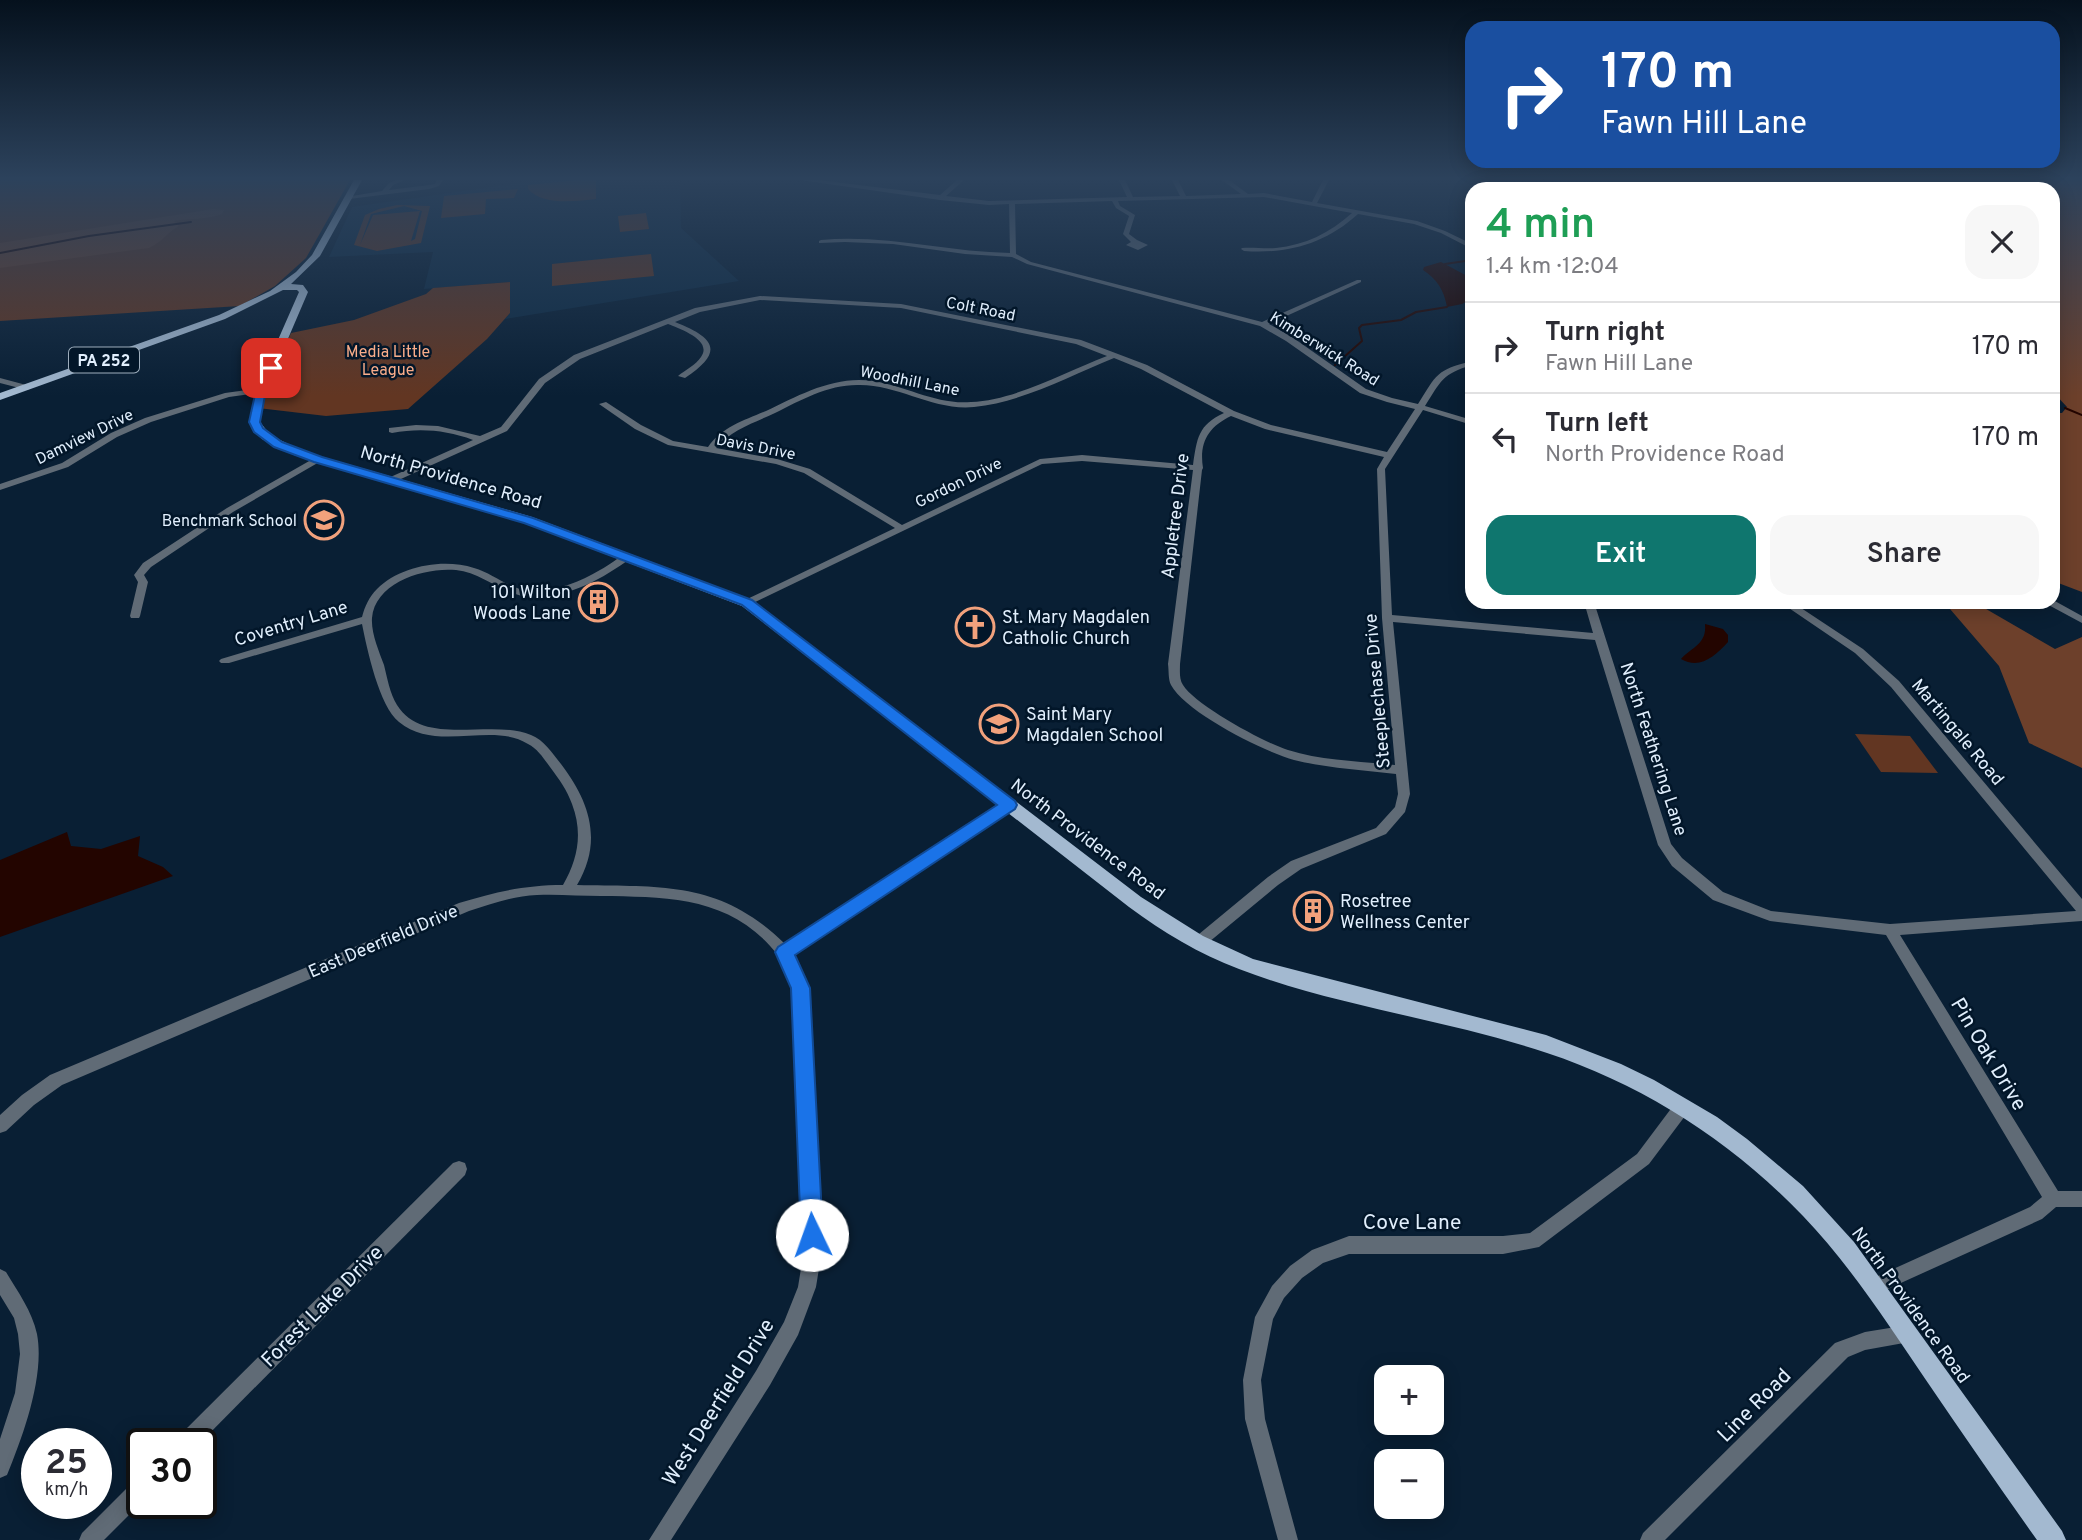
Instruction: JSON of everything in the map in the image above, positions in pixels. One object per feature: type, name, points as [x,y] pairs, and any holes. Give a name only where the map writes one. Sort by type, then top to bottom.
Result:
[{"type":"main road","name":"PA 252","points":[[0,397],[249,306],[283,286],[306,268],[318,252]]},
{"type":"main road","name":"North Providence Road","points":[[283,286],[303,288],[304,292],[261,390],[255,422],[258,430],[278,445],[318,460],[528,520],[747,603],[1135,902],[1168,926],[1198,943],[1238,961],[1277,974],[1547,1044],[1596,1061],[1641,1082],[1750,1154],[1796,1194],[1875,1286],[2053,1540]]},
{"type":"street","points":[[951,252],[1013,255],[1013,252]]},
{"type":"street","name":"Kimberwick Road","points":[[1013,255],[1031,264],[1263,324],[1363,391],[1465,421]]},
{"type":"street","points":[[1263,324],[1336,289],[1359,281]]},
{"type":"street","name":"Colt Road","points":[[389,481],[504,429],[530,394],[558,368],[604,344],[722,304],[760,298],[889,305],[1078,341],[1116,355],[1200,395],[1231,413],[1268,427],[1388,455]]},
{"type":"street","points":[[667,321],[696,332],[708,344],[709,352],[705,359],[682,376]]},
{"type":"street","name":"Woodhill Lane","points":[[710,451],[715,442],[730,431],[821,389],[841,383],[870,383],[938,401],[970,405],[996,401],[1116,355]]},
{"type":"street","name":"Steeplechase Drive","points":[[1198,943],[1296,865],[1381,831],[1401,809],[1404,794],[1387,618],[1381,469],[1440,376],[1450,369],[1465,365]]},
{"type":"street","points":[[0,380],[27,388]]},
{"type":"street","name":"Damview Drive","points":[[0,487],[65,465],[128,427],[228,395],[261,390]]},
{"type":"street","name":"Davis Drive","points":[[603,404],[659,439],[777,462],[807,471],[899,527]]},
{"type":"street","name":"Appletree Drive","points":[[1231,413],[1216,419],[1205,429],[1201,438],[1174,663],[1177,685],[1196,704],[1282,753],[1401,770]]},
{"type":"street","points":[[392,430],[431,426],[447,428],[482,440]]},
{"type":"street","name":"Gordon Drive","points":[[747,603],[899,527],[1040,462],[1082,458],[1199,468]]},
{"type":"street","points":[[135,616],[143,582],[139,575],[147,565],[230,510],[318,460]]},
{"type":"street","points":[[567,890],[582,862],[584,830],[582,806],[564,775],[540,745],[525,737],[507,733],[432,732],[409,724],[396,715],[390,705],[366,619],[373,599],[387,585],[429,569],[467,569],[510,591],[528,594],[553,593],[600,577],[628,556]]},
{"type":"street","points":[[2060,608],[2082,620]]},
{"type":"street","name":"North Feathering Lane","points":[[1591,609],[1664,845],[1677,862],[1718,896],[1770,916],[1890,930],[2082,916]]},
{"type":"street","name":"Martingale Road","points":[[1795,609],[1858,651],[1895,684],[2082,909]]},
{"type":"street","points":[[1387,618],[1599,637]]},
{"type":"street","name":"Coventry Lane","points":[[225,661],[366,619]]},
{"type":"street","points":[[784,952],[1009,805]]},
{"type":"street","name":"East Deerfield Drive","points":[[0,1126],[28,1100],[56,1080],[432,920],[498,896],[535,890],[567,890],[654,892],[697,897],[726,907],[761,929],[784,952]]},
{"type":"street","name":"Pin Oak Drive","points":[[1890,930],[2053,1199]]},
{"type":"street","name":"West Deerfield Drive","points":[[659,1540],[763,1378],[791,1328],[807,1287],[813,1250],[800,988],[784,952]]},
{"type":"street","name":"Cove Lane","points":[[1288,1540],[1255,1419],[1252,1380],[1264,1317],[1278,1292],[1296,1272],[1318,1256],[1349,1245],[1503,1245],[1533,1241],[1643,1159],[1682,1107]]},
{"type":"street","name":"Forest Lake Drive","points":[[201,1428],[459,1169]]},
{"type":"street","points":[[1875,1286],[2036,1213],[2053,1199],[2082,1199]]},
{"type":"street","points":[[0,1278],[23,1317],[31,1353],[24,1392],[0,1468]]},
{"type":"street","name":"Line Road","points":[[1650,1540],[1842,1350],[1865,1342],[1908,1334]]},
{"type":"street","points":[[89,1540],[126,1503]]},
{"type":"shaded area","points":[[0,252],[120,252],[0,268]]},
{"type":"shaded area","points":[[331,252],[707,252],[739,281],[505,319],[510,313],[509,282],[424,289],[433,252],[329,257]]},
{"type":"shaded area","points":[[2060,252],[2082,252],[2082,592],[2060,584],[2060,413],[2067,407],[2060,400]]},
{"type":"shaded area","points":[[1441,262],[1465,275],[1465,302],[1447,307],[1439,285],[1423,270],[1424,267]]},
{"type":"shaded area","points":[[1950,609],[1986,609],[2055,649],[2082,637],[2082,768],[2029,743],[1999,666]]},
{"type":"shaded area","points":[[1705,624],[1723,629],[1728,635],[1728,642],[1707,660],[1695,663],[1681,659],[1701,641]]},
{"type":"shaded area","points":[[67,832],[71,846],[101,849],[140,836],[138,856],[163,867],[173,876],[0,937],[0,860]]},
{"type":"green space","points":[[0,252],[309,252],[275,286],[240,306],[0,321]]},
{"type":"green space","points":[[651,254],[654,276],[552,286],[552,264]]},
{"type":"green space","name":"Media Little League","points":[[510,282],[510,313],[487,339],[408,409],[326,416],[258,408],[291,333],[354,320],[426,294],[433,288]]},
{"type":"green space","points":[[1855,734],[1910,736],[1938,773],[1881,772]]},
{"type":"waterway","points":[[0,253],[6,252]]},
{"type":"waterway","points":[[1445,264],[1465,261]]},
{"type":"waterway","points":[[1335,365],[1362,341],[1359,328],[1362,325],[1401,320],[1416,312],[1447,307]]},
{"type":"waterway","points":[[2065,408],[2082,415]]},
{"type":"place","name":"Benchmark School","points":[[324,520]]},
{"type":"place","name":"101 Wilton Woods Lane","points":[[598,602]]},
{"type":"place","name":"St. Mary Magdalen Catholic Church","points":[[975,627]]},
{"type":"place","name":"Saint Mary Magdalen School","points":[[999,724]]},
{"type":"place","name":"Rosetree Wellness Center","points":[[1313,911]]},
{"type":"route","points":[[271,368],[261,390],[255,422],[258,430],[278,445],[318,460],[528,520],[747,603],[1009,805],[784,952],[800,988],[812,1235]]}]
